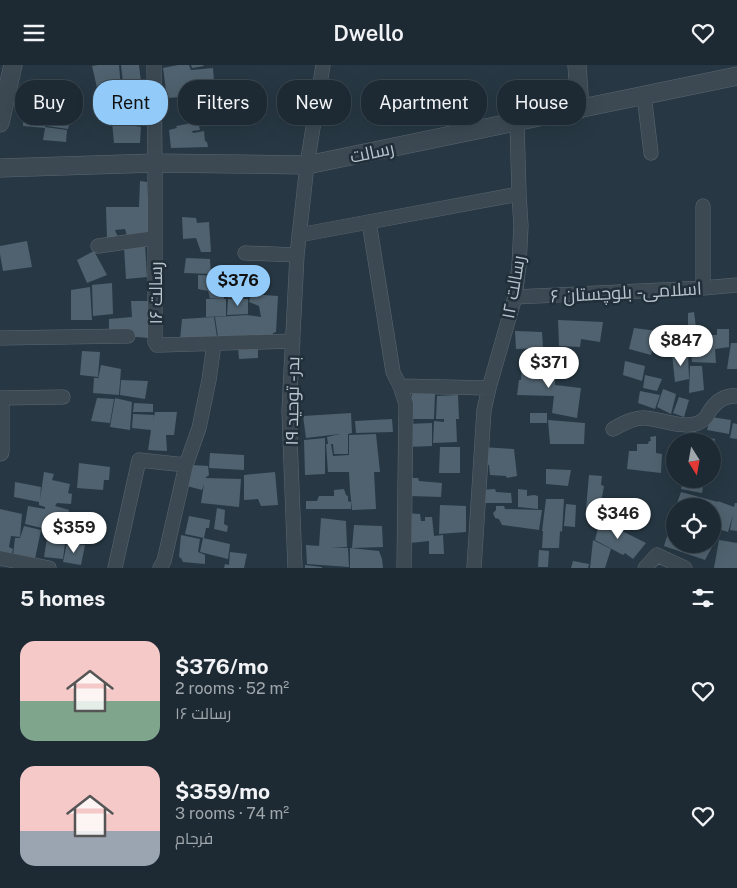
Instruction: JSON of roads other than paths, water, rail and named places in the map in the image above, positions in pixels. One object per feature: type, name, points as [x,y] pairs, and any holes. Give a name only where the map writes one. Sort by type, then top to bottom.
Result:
[{"type":"street","points":[[0,123],[4,87],[12,65]]},
{"type":"street","name":"رسالت ۱۶","points":[[154,65],[156,163],[155,342],[157,345],[161,345],[293,341]]},
{"type":"street","name":"بدر - توحید ۱۹","points":[[295,568],[289,411],[297,255],[323,65]]},
{"type":"street","points":[[577,65],[578,80]]},
{"type":"street","name":"رسالت","points":[[586,108],[737,76]]},
{"type":"street","points":[[644,95],[650,153]]},
{"type":"street","name":"رسالت","points":[[0,168],[156,163],[308,165],[507,125]]},
{"type":"street","name":"رسالت ۱۲","points":[[474,568],[484,410],[515,297],[519,265],[521,226],[517,125]]},
{"type":"street","points":[[299,235],[519,194]]},
{"type":"street","points":[[703,288],[704,206]]},
{"type":"street","points":[[369,222],[393,371],[406,404],[404,568]]},
{"type":"street","points":[[98,246],[155,239]]},
{"type":"street","points":[[245,253],[297,255]]},
{"type":"street","name":"اسلامی - بلوچستان ۶","points":[[515,297],[737,285]]},
{"type":"street","points":[[0,338],[128,336]]},
{"type":"street","points":[[160,568],[164,561],[186,465],[199,427],[214,344]]},
{"type":"street","points":[[400,386],[489,388]]},
{"type":"street","points":[[612,429],[625,422],[643,418],[692,425],[700,423],[706,419],[712,408],[721,399],[732,395],[737,396]]},
{"type":"street","points":[[0,398],[63,397]]},
{"type":"street","points":[[0,404],[0,451]]},
{"type":"street","points":[[115,568],[139,460],[186,465]]},
{"type":"street","points":[[645,568],[657,555],[685,568]]},
{"type":"street","points":[[0,558],[49,568]]}]
